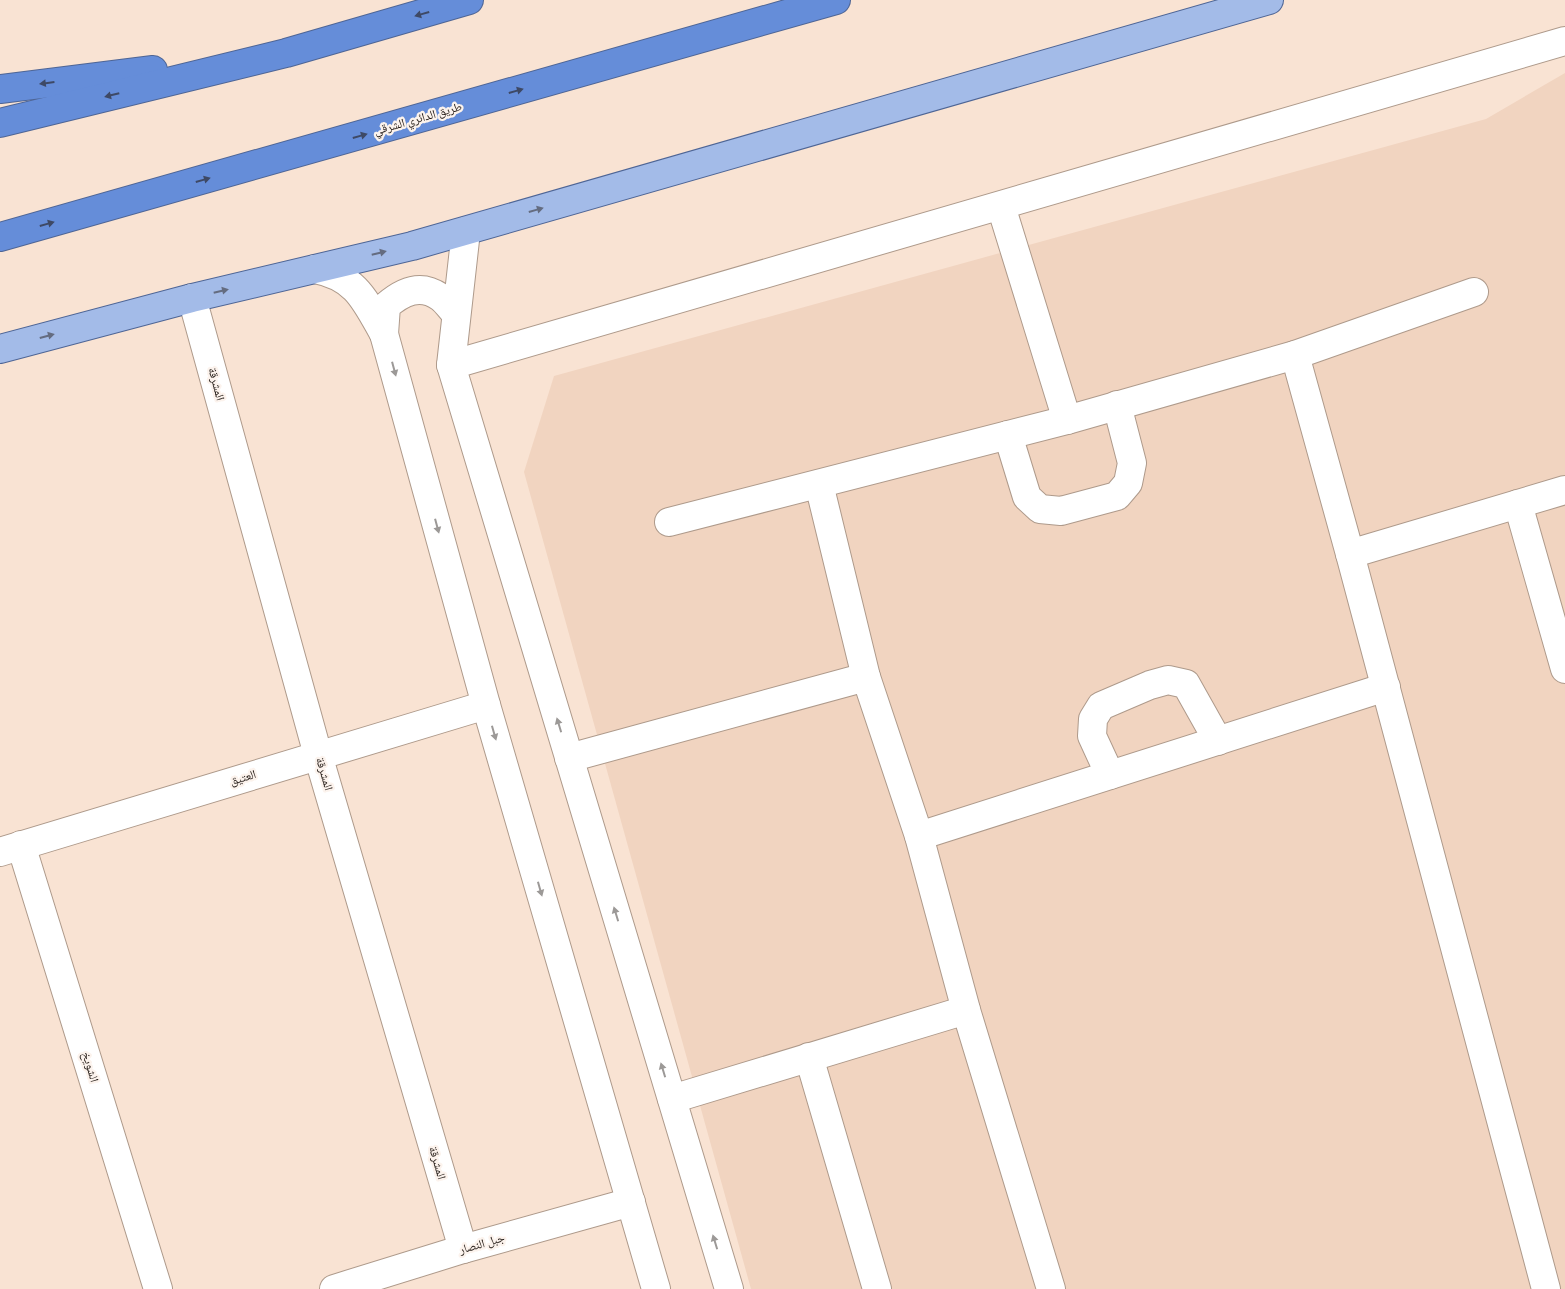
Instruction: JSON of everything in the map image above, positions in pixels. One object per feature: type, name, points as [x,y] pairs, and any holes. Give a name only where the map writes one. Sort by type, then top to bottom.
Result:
[{"type":"highway","points":[[0,123],[286,53],[468,0]]},
{"type":"highway","name":"طريق الدائري الشرقي","points":[[0,237],[836,0]]},
{"type":"highway","points":[[0,89],[286,53]]},
{"type":"main road","points":[[0,349],[192,298],[466,231],[1269,0]]},
{"type":"street","points":[[451,365],[1565,42]]},
{"type":"street","points":[[1001,206],[1067,420]]},
{"type":"street","points":[[466,231],[451,365],[729,1289]]},
{"type":"street","points":[[315,269],[342,277],[350,283],[368,304],[384,334],[486,706],[656,1289]]},
{"type":"street","points":[[384,334],[386,306],[398,296],[411,290],[426,291],[440,297],[456,314]]},
{"type":"street","points":[[670,522],[1117,406],[1294,355],[1474,292]]},
{"type":"street","name":"المشرقة","points":[[192,298],[318,755],[462,1249]]},
{"type":"street","points":[[1294,355],[1386,687],[1546,1289]]},
{"type":"street","points":[[1008,435],[1027,497],[1040,509],[1061,511],[1117,496],[1128,483],[1132,463],[1117,406]]},
{"type":"street","points":[[819,484],[866,677],[920,836],[966,1010],[1051,1289]]},
{"type":"street","points":[[1350,554],[1565,490]]},
{"type":"street","points":[[1518,504],[1565,669]]},
{"type":"street","points":[[569,758],[866,677]]},
{"type":"street","points":[[1110,775],[1092,736],[1093,719],[1101,706],[1150,685],[1168,680],[1186,684],[1218,741]]},
{"type":"street","points":[[920,836],[1386,687]]},
{"type":"street","name":"العتيق","points":[[11,848],[486,706]]},
{"type":"street","name":"الشويخ","points":[[11,848],[158,1289]]},
{"type":"street","points":[[672,1099],[966,1010]]},
{"type":"street","points":[[809,1058],[878,1289]]},
{"type":"street","name":"جبل النصار","points":[[334,1289],[462,1249],[631,1202]]},
{"type":"shaded area","points":[[1565,73],[1565,1289],[751,1289],[524,472],[554,376],[1486,119]]}]
